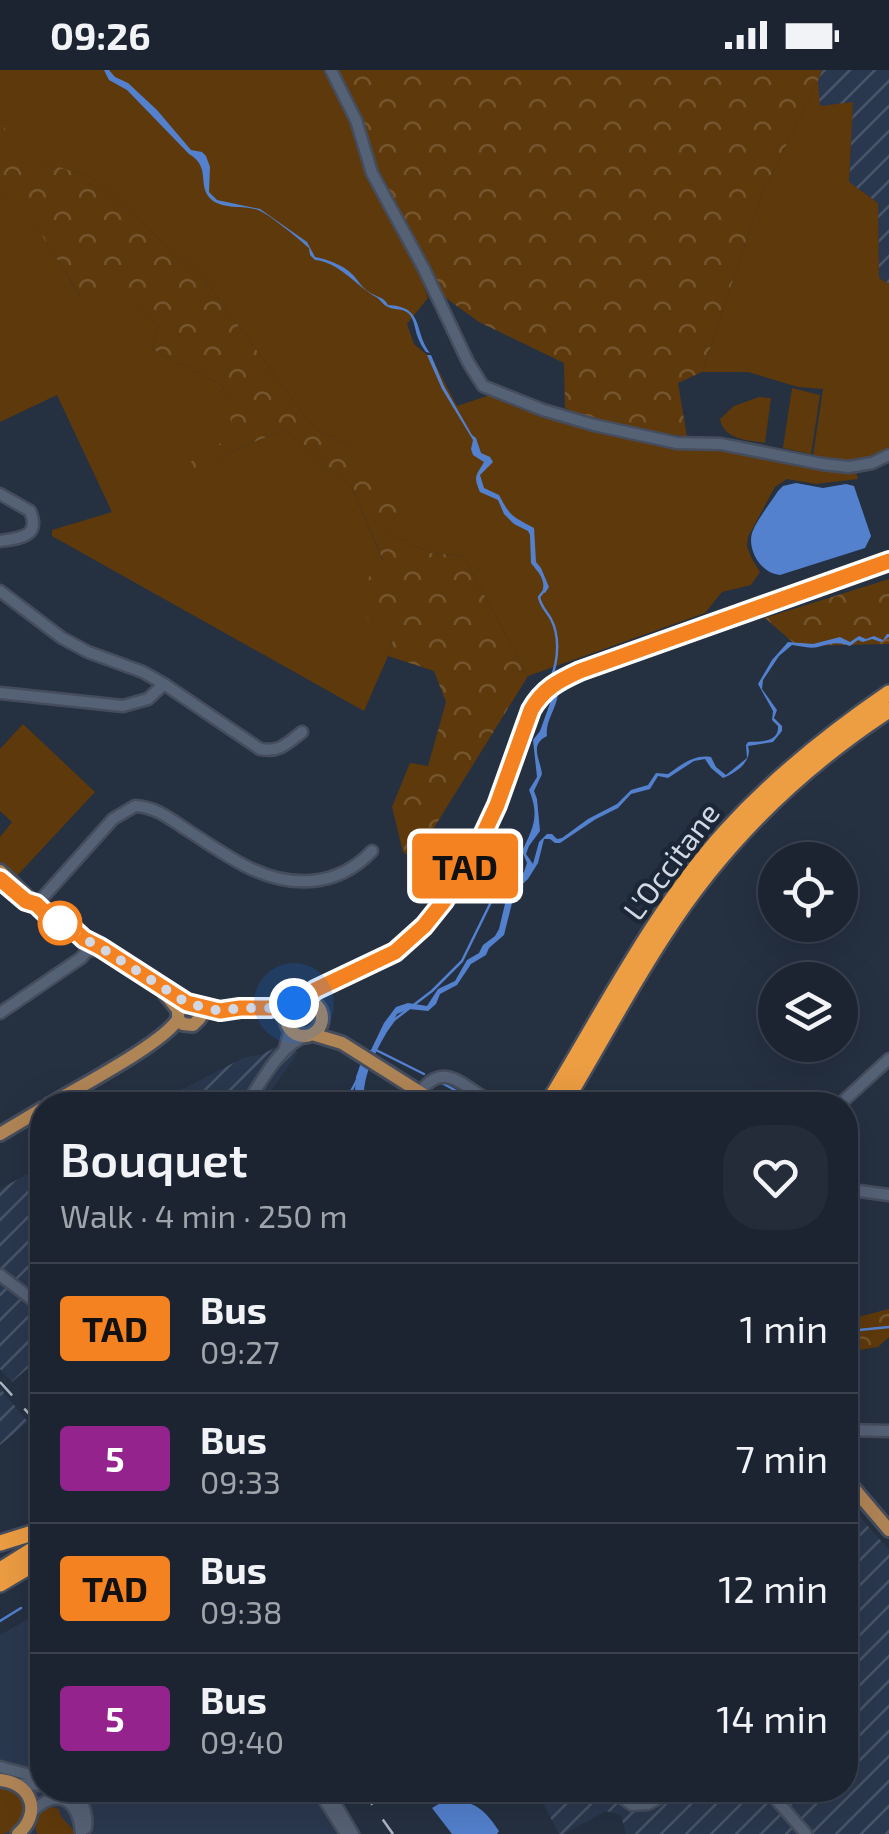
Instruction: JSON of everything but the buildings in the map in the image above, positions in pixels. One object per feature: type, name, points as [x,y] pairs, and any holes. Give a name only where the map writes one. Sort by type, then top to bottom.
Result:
[{"type":"highway","name":"L'Occitane","points":[[555,1092],[650,934],[725,832],[796,762],[889,694]]},
{"type":"highway","name":"L'Occitane","points":[[570,1092],[664,934],[738,838],[822,758],[889,710]]},
{"type":"highway","points":[[0,1543],[30,1534]]},
{"type":"highway","points":[[0,1570],[30,1551]]},
{"type":"highway","points":[[0,1584],[30,1565]]},
{"type":"main road","points":[[288,1026],[287,1011],[315,990],[395,952],[444,901],[497,805],[531,710],[550,686],[580,671],[889,560]]},
{"type":"main road","points":[[0,871],[48,917],[72,928],[195,1014]]},
{"type":"main road","points":[[0,879],[34,903]]},
{"type":"main road","points":[[68,928],[78,942],[119,963]]},
{"type":"main road","points":[[310,1035],[319,1027],[323,998],[335,982]]},
{"type":"main road","points":[[71,1092],[195,1014],[300,1002],[314,1004],[342,1043]]},
{"type":"main road","points":[[258,1008],[298,1036],[342,1043],[420,1092]]},
{"type":"main road","points":[[0,1134],[30,1116]]},
{"type":"main road","points":[[858,1493],[889,1530]]},
{"type":"main road","points":[[0,1777],[18,1784],[27,1794],[31,1823],[18,1834]]},
{"type":"street","points":[[330,70],[356,120],[372,173],[484,386],[542,410],[678,443],[720,444],[849,467],[889,455]]},
{"type":"street","points":[[0,494],[30,511],[34,522],[25,536],[0,541]]},
{"type":"street","points":[[0,591],[62,638],[143,672],[260,749],[278,750],[302,732]]},
{"type":"street","points":[[0,693],[123,706],[148,698],[164,684]]},
{"type":"street","points":[[34,903],[112,819],[135,806],[160,812],[256,872],[286,881],[330,878],[361,863],[372,851]]},
{"type":"street","points":[[74,962],[78,942]]},
{"type":"street","points":[[0,1013],[94,950]]},
{"type":"street","points":[[284,1052],[288,1026]]},
{"type":"street","points":[[255,1092],[284,1052],[298,1038],[310,1035]]},
{"type":"street","points":[[853,1092],[889,1058]]},
{"type":"street","points":[[420,1092],[433,1078],[443,1075],[476,1092]]},
{"type":"street","points":[[858,1190],[889,1195]]},
{"type":"street","points":[[0,1275],[30,1298]]},
{"type":"street","points":[[858,1430],[889,1431]]},
{"type":"street","points":[[0,1777],[30,1781]]},
{"type":"street","points":[[18,1784],[30,1783]]},
{"type":"street","points":[[31,1823],[46,1802]]},
{"type":"street","points":[[68,1802],[80,1818],[82,1834]]},
{"type":"street","points":[[81,1802],[86,1826],[82,1834]]},
{"type":"street","points":[[327,1802],[350,1834]]},
{"type":"street","points":[[333,1802],[350,1834]]},
{"type":"street","points":[[628,1802],[652,1802]]},
{"type":"street","points":[[778,1802],[806,1834]]},
{"type":"shaded area","points":[[822,70],[889,70],[889,284],[879,278],[878,203],[849,183],[853,103],[819,106],[818,81]]},
{"type":"shaded area","points":[[280,1040],[298,1052],[270,1092],[177,1092],[245,1057],[261,1055],[278,1046]]},
{"type":"shaded area","points":[[30,1173],[30,1366],[12,1382],[0,1369],[0,1189]]},
{"type":"shaded area","points":[[0,1388],[28,1422],[0,1445]]},
{"type":"shaded area","points":[[858,1515],[889,1550],[889,1834],[626,1834],[621,1815],[606,1811],[559,1834],[542,1802],[858,1802]]},
{"type":"shaded area","points":[[30,1618],[30,1802],[341,1802],[362,1834],[0,1834],[0,1635]]},
{"type":"green space","points":[[0,70],[323,70],[351,123],[368,176],[418,266],[428,298],[407,324],[414,344],[433,360],[457,406],[490,395],[545,415],[674,447],[749,452],[856,472],[858,479],[816,484],[787,479],[775,487],[748,537],[747,546],[760,572],[751,585],[722,592],[705,613],[528,676],[463,556],[430,553],[388,533],[351,446],[314,428],[204,279],[92,178],[13,152],[0,116]]},
{"type":"green space","points":[[337,70],[822,70],[762,194],[702,372],[678,383],[687,437],[594,421],[565,408],[564,363],[479,322],[443,296],[377,167],[356,107]]},
{"type":"green space","points":[[818,81],[820,106],[853,102],[849,182],[878,203],[879,278],[889,284],[889,448],[855,462],[813,456],[823,389],[798,387],[748,372],[702,372],[762,194]]},
{"type":"green space","points":[[0,116],[14,152],[92,178],[204,279],[314,428],[351,446],[399,514],[388,533],[430,553],[463,556],[528,676],[414,860],[403,852],[392,807],[410,763],[428,766],[446,702],[434,671],[388,656],[394,637],[347,604],[383,560],[352,488],[285,429],[234,451],[178,487],[173,473],[234,435],[223,386],[152,349],[159,326],[115,283],[82,298],[14,192],[0,196]]},
{"type":"green space","points":[[14,191],[81,297],[115,282],[159,326],[152,349],[223,386],[235,435],[174,473],[178,486],[234,451],[285,429],[352,488],[383,561],[394,637],[364,711],[52,536],[52,530],[112,512],[57,395],[0,422],[0,196]]},
{"type":"green space","points":[[792,388],[820,395],[811,454],[783,448]]},
{"type":"green space","points":[[759,397],[771,398],[765,443],[737,438],[726,431],[720,419],[734,406]]},
{"type":"green space","points":[[889,579],[889,644],[797,646],[765,618]]},
{"type":"green space","points":[[23,724],[95,792],[14,879],[0,864],[0,837],[12,822],[0,811],[0,749]]},
{"type":"green space","points":[[889,1309],[889,1337],[878,1347],[858,1350],[858,1317]]},
{"type":"green space","points":[[0,1785],[19,1795],[26,1810],[21,1824],[2,1834],[0,1834]]},
{"type":"green space","points":[[52,1807],[59,1809],[75,1834],[37,1834],[38,1817]]},
{"type":"water","points":[[104,70],[128,83],[191,150],[206,156],[210,167],[209,192],[217,200],[260,209],[307,242],[315,257],[344,268],[388,305],[408,310],[430,353],[422,345],[410,315],[386,306],[339,269],[315,260],[309,248],[263,212],[212,200],[196,159],[127,90],[109,80]]},
{"type":"water","points":[[427,355],[431,355],[481,453],[493,462],[480,475],[484,488],[499,495],[513,516],[534,528],[536,562],[549,587],[545,593],[541,576],[531,563],[528,531],[504,514],[498,500],[480,492],[476,476],[484,462],[473,455],[473,440]]},
{"type":"water","points":[[796,483],[823,488],[854,486],[871,536],[865,548],[780,575],[767,571],[754,554],[752,533],[778,491]]},
{"type":"water","points":[[889,634],[889,637],[881,642],[858,640],[850,646],[792,645],[763,680],[762,689],[777,710],[774,718],[782,726],[773,742],[748,746],[749,751],[748,757],[746,761],[723,778],[705,759],[694,761],[668,778],[658,776],[650,789],[631,794],[618,808],[560,843],[544,839],[538,863],[515,891],[504,935],[486,955],[471,964],[457,985],[440,994],[428,1011],[409,1009],[397,1014],[369,1069],[364,1092],[355,1092],[365,1051],[371,1050],[396,1007],[408,1003],[427,1006],[438,989],[455,981],[467,960],[479,953],[499,929],[509,887],[527,863],[522,851],[535,815],[529,790],[537,777],[533,740],[553,695],[558,694],[547,736],[537,748],[542,774],[534,791],[540,831],[526,854],[533,864],[539,842],[547,834],[562,838],[617,804],[631,790],[648,785],[656,773],[668,774],[688,761],[705,756],[711,757],[726,775],[747,758],[748,742],[776,736],[778,726],[772,720],[773,711],[758,684],[788,642],[813,644],[840,637],[850,642],[859,636],[883,640]]},
{"type":"water","points":[[442,1802],[471,1804],[482,1810],[499,1831],[452,1834],[432,1808]]},
{"type":"waterway","points":[[543,592],[539,597],[557,640],[552,676]]},
{"type":"waterway","points":[[386,1031],[462,961],[491,902],[523,874]]},
{"type":"waterway","points":[[376,1050],[424,1074]]},
{"type":"waterway","points":[[351,1092],[357,1080]]},
{"type":"waterway","points":[[442,1083],[458,1092]]},
{"type":"waterway","points":[[858,1330],[889,1327]]},
{"type":"waterway","points":[[0,1621],[21,1608]]},
{"type":"railway","points":[[0,1382],[30,1415]]},
{"type":"railway","points":[[370,1802],[393,1834]]},
{"type":"bus line","name":"TAD","points":[[0,879],[53,920],[77,931],[187,1003],[220,1011],[270,1008],[305,1000],[315,990],[395,952],[411,940],[444,901],[497,805],[531,710],[550,686],[580,671],[889,561]]},
{"type":"route","points":[[60,923],[187,1003],[220,1011],[294,1003]]}]
